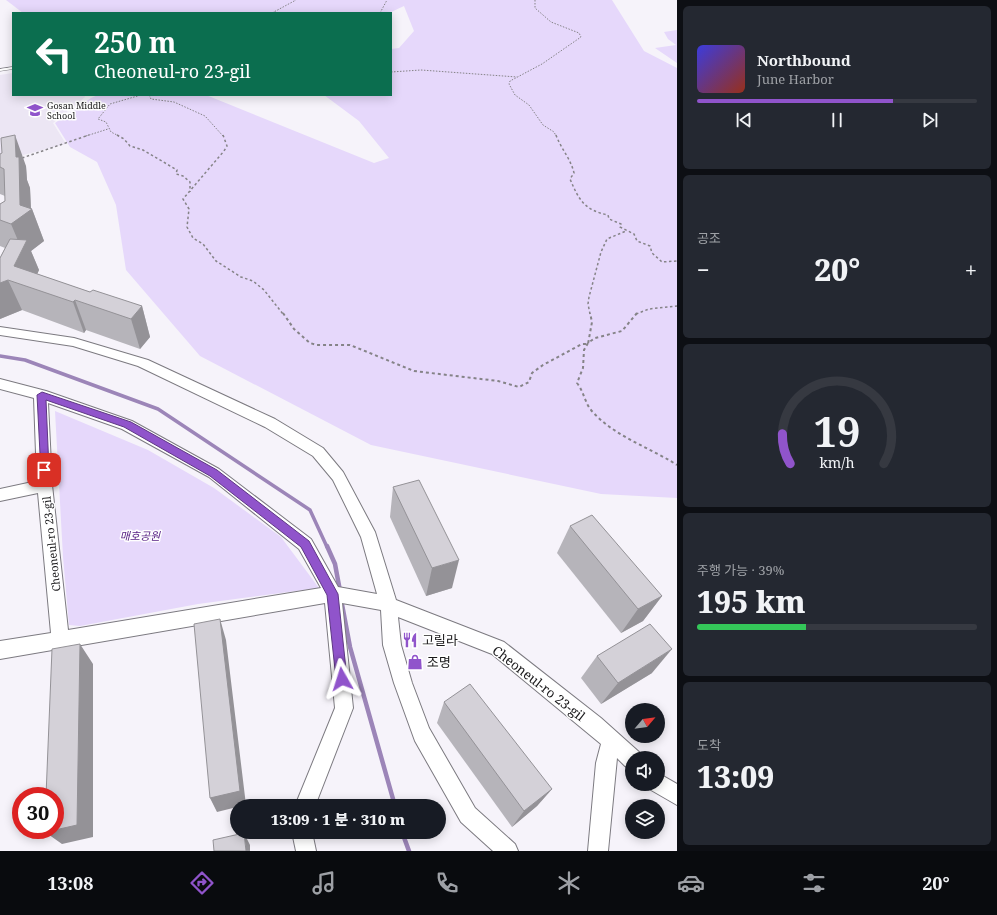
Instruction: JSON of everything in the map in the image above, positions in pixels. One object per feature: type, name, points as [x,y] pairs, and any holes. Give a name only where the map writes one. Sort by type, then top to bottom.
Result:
[{"type":"street","points":[[0,331],[74,342],[143,363],[270,423],[318,452],[338,476],[369,537],[381,603],[392,645],[403,683],[422,734],[468,815],[508,851]]},
{"type":"street","points":[[0,384],[42,395],[128,425],[214,473],[305,544],[333,594],[344,708],[307,799]]},
{"type":"street","name":"Cheoneul-ro 23-gil","points":[[42,395],[45,485],[60,639]]},
{"type":"street","points":[[0,496],[45,485]]},
{"type":"street","points":[[0,650],[333,594]]},
{"type":"street","name":"Cheoneul-ro 23-gil","points":[[333,594],[381,603],[498,648],[625,753]]},
{"type":"street","points":[[598,851],[606,762],[611,740]]},
{"type":"street","points":[[665,787],[677,795]]},
{"type":"street","points":[[303,839],[306,851]]},
{"type":"lane","points":[[0,70],[12,68]]},
{"type":"path","points":[[274,12],[296,0]]},
{"type":"path","points":[[381,12],[387,0]]},
{"type":"path","points":[[535,0],[535,8],[549,20],[579,33],[581,37],[548,61],[510,81],[509,84],[515,95],[530,106],[539,122],[550,131],[554,132],[561,148],[572,162],[574,173],[570,179],[577,198],[588,209],[608,215],[609,219],[621,224],[620,227],[634,234],[637,240],[650,246],[652,253],[662,262],[677,261]]},
{"type":"path","points":[[392,72],[411,69],[471,75],[518,77]]},
{"type":"path","points":[[140,96],[137,98],[128,97],[122,102],[110,104],[98,119],[106,122],[108,129],[124,139],[130,146],[143,150],[161,162],[170,165],[177,170],[176,174],[183,176],[190,182],[190,193]]},
{"type":"path","points":[[150,96],[151,99],[174,102],[205,116],[225,140],[227,146],[224,152],[190,193],[183,199],[189,209],[187,227],[193,238],[203,244],[216,261],[241,277],[253,281],[264,290],[282,311],[286,320],[310,343],[317,345],[350,345],[420,373],[447,374],[498,381],[519,387],[528,382],[532,373],[543,365],[582,344],[588,344]]},
{"type":"path","points":[[22,158],[108,129]]},
{"type":"path","points":[[588,344],[592,322],[588,304],[601,252],[607,239],[626,231]]},
{"type":"path","points":[[677,306],[640,312],[635,315],[628,327],[624,330],[594,338],[582,354],[584,363],[577,383],[584,393],[590,409],[615,431],[632,441],[660,453],[677,465]]},
{"type":"shaded area","name":"Gosan Middle School","points":[[12,73],[12,96],[84,96],[53,123],[66,144],[0,161],[0,75]]},
{"type":"green space","points":[[6,0],[612,0],[644,51],[677,68],[677,498],[601,494],[371,445],[200,356],[126,270],[116,205],[97,162],[70,147],[55,123],[96,96],[208,96],[374,163],[389,158],[359,121],[325,96],[392,96],[392,49],[399,48],[414,31],[404,6],[391,12],[22,12]]},
{"type":"green space","points":[[677,30],[677,63],[655,48],[676,45],[668,39],[664,32]]},
{"type":"green space","name":"매호공원","points":[[55,411],[148,450],[214,488],[281,537],[319,588],[198,604],[80,626],[69,625],[63,557]]},
{"type":"building","points":[[15,135],[16,157],[19,157],[20,205],[32,209],[11,224],[0,220],[0,204],[5,201],[4,169],[0,167],[0,154],[2,153],[1,138]]},
{"type":"building","points":[[10,239],[27,240],[14,266],[90,292],[93,290],[142,306],[131,319],[75,300],[73,302],[8,280],[0,283],[0,258]]},
{"type":"building","points":[[419,480],[459,560],[432,568],[393,487]]},
{"type":"building","points":[[592,515],[662,596],[638,609],[570,526]]},
{"type":"building","points":[[220,619],[240,791],[210,798],[194,624]]},
{"type":"building","points":[[650,624],[672,649],[618,683],[597,656]]},
{"type":"building","points":[[80,644],[77,825],[64,828],[64,787],[46,787],[52,649]]},
{"type":"building","points":[[470,684],[552,789],[524,811],[444,702]]},
{"type":"building","points":[[230,836],[230,839],[245,839],[246,851],[214,851],[213,840]]},
{"type":"waterway","points":[[0,356],[25,360],[158,409],[310,510],[327,547]]},
{"type":"waterway","points":[[327,546],[335,564],[340,591]]},
{"type":"waterway","points":[[341,599],[350,647],[393,799]]},
{"type":"waterway","points":[[405,839],[409,851]]},
{"type":"place","name":"Gosan Middle School","points":[[35,110]]},
{"type":"place","name":"고릴라","points":[[410,640]]},
{"type":"place","name":"조명","points":[[415,662]]},
{"type":"route","points":[[44,470],[42,395],[128,425],[214,473],[305,544],[333,594],[342,679]]}]
